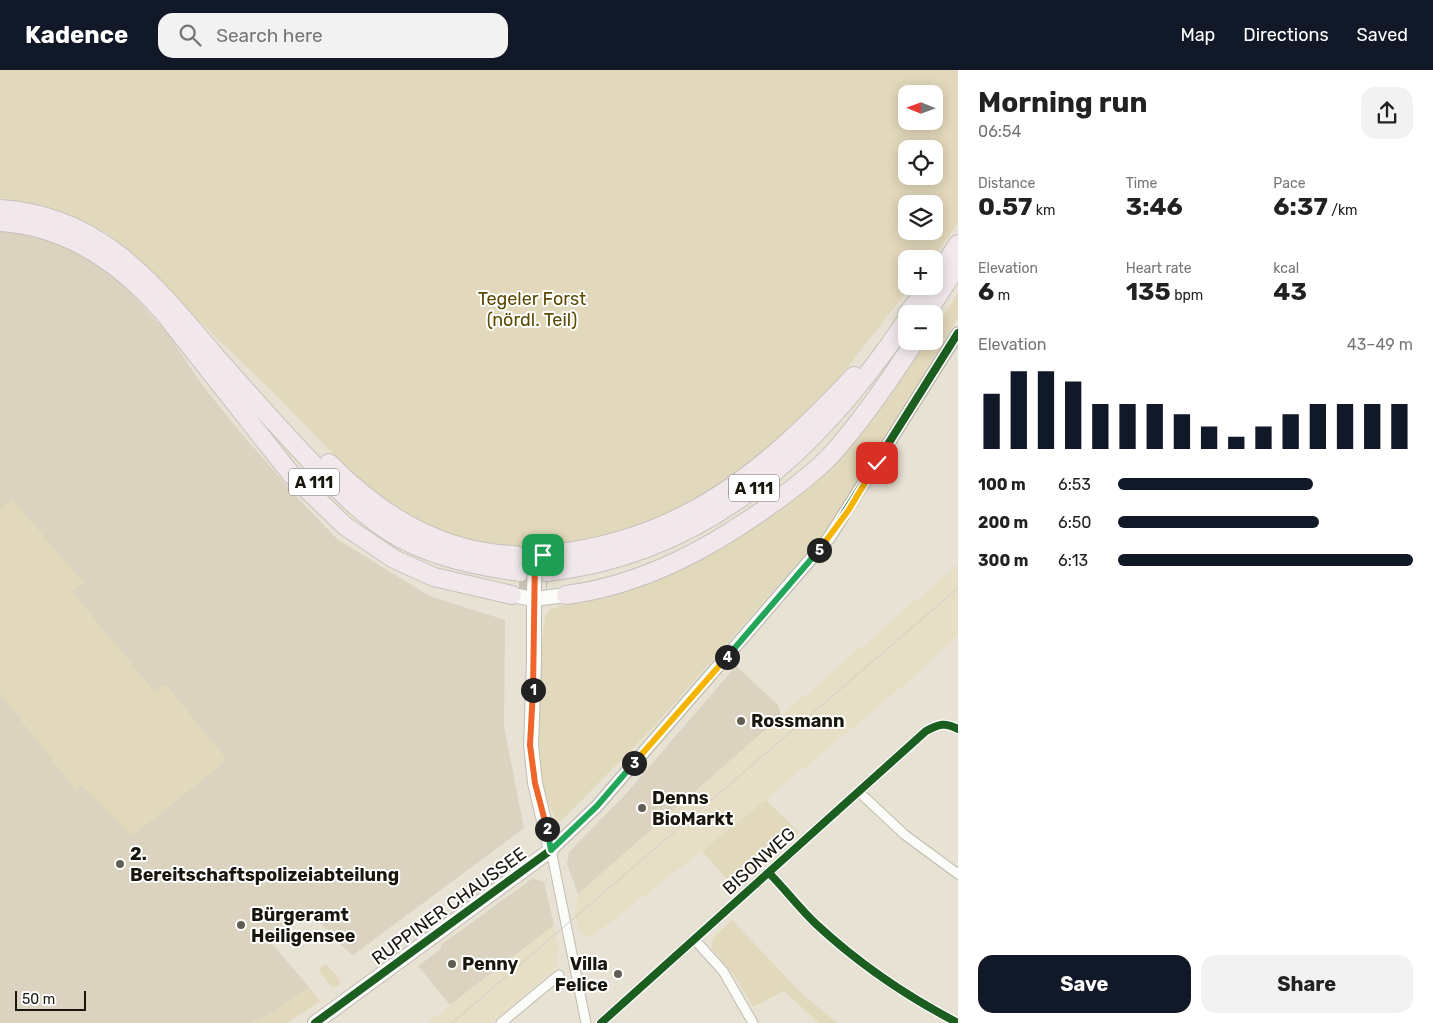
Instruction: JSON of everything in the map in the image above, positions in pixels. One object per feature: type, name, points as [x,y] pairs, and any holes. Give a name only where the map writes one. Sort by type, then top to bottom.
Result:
[{"type":"highway","name":"A 111","points":[[0,209],[39,214],[78,227],[115,250],[144,274],[163,303],[303,470],[333,500],[369,529],[412,555],[449,569],[486,578],[532,575],[592,577],[626,569],[688,543],[731,517],[773,488],[819,448],[857,407],[900,350]]},
{"type":"highway","name":"A 111","points":[[0,222],[29,226],[77,242],[122,272],[163,303]]},
{"type":"highway","points":[[943,267],[958,244]]},
{"type":"highway","points":[[932,305],[958,265]]},
{"type":"highway","points":[[939,305],[958,272]]},
{"type":"highway","points":[[914,305],[923,295]]},
{"type":"highway","points":[[163,303],[354,488],[410,527],[442,541],[480,552],[532,575],[597,547],[636,537],[676,520],[714,499],[762,464],[819,413],[898,324]]},
{"type":"highway","name":"A 111","points":[[532,575],[598,564],[652,547],[711,517],[749,491],[801,449],[831,420],[870,372],[898,333]]},
{"type":"highway","points":[[566,595],[629,581],[665,568],[718,541],[758,514],[813,473],[830,456],[846,438],[909,350]]},
{"type":"main road","points":[[532,575],[566,595]]},
{"type":"main road","points":[[532,575],[534,662],[530,745],[535,783],[551,850]]},
{"type":"main road","name":"RUPPINER CHAUSSEE","points":[[316,1023],[551,850]]},
{"type":"street","name":"RUPPINER CHAUSSEE","points":[[551,850],[597,806],[829,538],[958,333]]},
{"type":"street","name":"BISONWEG","points":[[601,1023],[926,731],[939,724],[948,724],[958,729]]},
{"type":"street","points":[[859,792],[905,835],[958,874]]},
{"type":"street","points":[[551,850],[586,1023]]},
{"type":"street","points":[[769,873],[814,922],[850,954],[902,992],[958,1023]]},
{"type":"street","points":[[695,940],[723,971],[754,1023]]},
{"type":"street","points":[[501,1023],[559,975]]},
{"type":"shaded area","points":[[0,229],[37,237],[83,254],[111,271],[167,333],[203,386],[236,427],[293,493],[337,539],[429,596],[505,620],[504,727],[524,828],[353,955],[344,948],[307,908],[267,938],[309,987],[269,1015],[252,1023],[0,1023]]},
{"type":"shaded area","points":[[958,564],[958,635],[909,681],[730,829],[590,938],[579,932],[575,913],[578,894]]},
{"type":"shaded area","points":[[736,666],[778,705],[781,716],[578,894],[567,864],[569,852],[624,796]]},
{"type":"shaded area","points":[[533,878],[544,882],[554,925],[450,1005],[418,966],[440,950],[442,944]]},
{"type":"shaded area","points":[[554,925],[559,948],[557,968],[491,1023],[428,1023],[505,965]]},
{"type":"green space","name":"Tegeler Forst (nördl. Teil)","points":[[0,70],[958,70],[958,223],[939,250],[898,250],[898,295],[904,295],[838,379],[786,433],[720,485],[678,511],[636,529],[592,543],[538,549],[494,547],[450,538],[374,496],[274,393],[109,234],[69,215],[43,207],[0,198]]},
{"type":"green space","points":[[958,293],[958,318],[943,343],[943,317]]},
{"type":"green space","points":[[919,350],[939,350],[838,517],[649,732],[558,822],[548,802],[538,751],[537,722],[540,665],[545,617],[549,610],[729,542],[772,515],[801,492],[870,418]]},
{"type":"green space","points":[[12,499],[84,583],[72,591],[154,691],[166,684],[227,760],[133,836],[82,786],[76,790],[0,694],[0,508]]},
{"type":"green space","points":[[766,800],[799,832],[736,889],[702,851]]},
{"type":"green space","points":[[732,920],[798,990],[837,1023],[819,1023],[784,991],[753,1007],[739,982],[712,948],[713,938]]},
{"type":"green space","points":[[322,965],[327,965],[339,979],[340,984],[337,987],[332,987],[319,971]]},
{"type":"green space","points":[[309,987],[320,1001],[287,1023],[252,1023],[269,1015]]},
{"type":"tunnel","points":[[519,582],[547,582]]},
{"type":"tram line","points":[[452,1023],[958,588]]},
{"type":"cycle path","points":[[315,1023],[551,850],[597,806],[829,538],[958,333]]},
{"type":"cycle path","points":[[601,1023],[926,731],[942,725],[949,725],[958,729]]},
{"type":"cycle path","points":[[769,873],[810,918],[849,953],[920,1002],[958,1023]]},
{"type":"place","name":"Rossmann","points":[[741,721]]},
{"type":"place","name":"Denns BioMarkt","points":[[642,808]]},
{"type":"place","name":"2. Bereitschaftspolizeiabteilung","points":[[120,864]]},
{"type":"place","name":"Bürgeramt Heiligensee","points":[[241,925]]},
{"type":"place","name":"Penny","points":[[452,964]]},
{"type":"place","name":"Villa Felice","points":[[618,974]]},
{"type":"route","points":[[543,555],[535,557],[534,662],[530,745],[535,783],[551,850],[566,838],[597,806],[829,538],[877,463]]}]
